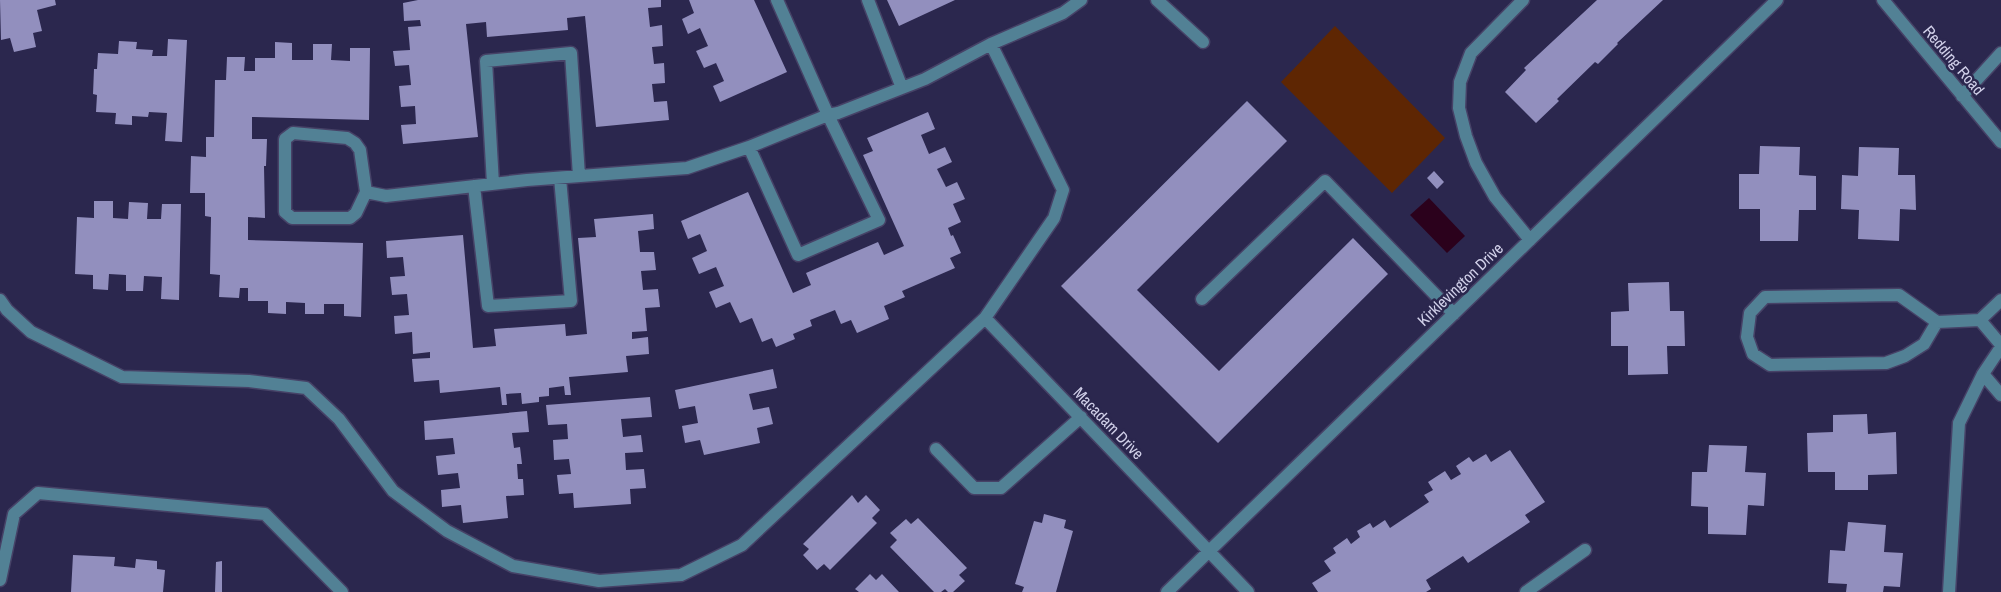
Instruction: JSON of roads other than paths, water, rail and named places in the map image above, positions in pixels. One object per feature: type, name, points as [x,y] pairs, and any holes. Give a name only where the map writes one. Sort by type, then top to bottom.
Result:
[{"type":"street","points":[[749,148],[798,255],[879,220],[828,115],[777,0]]},
{"type":"street","points":[[868,0],[902,88]]},
{"type":"street","points":[[366,192],[386,196],[493,184],[687,168],[749,148],[828,115],[838,113],[925,79],[991,44],[1063,13],[1081,0]]},
{"type":"street","points":[[1157,0],[1203,42]]},
{"type":"street","points":[[1522,0],[1471,53],[1460,82],[1459,108],[1466,136],[1476,163],[1495,197],[1530,240]]},
{"type":"street","name":"Kirklevington Drive","points":[[1167,592],[1776,0]]},
{"type":"street","name":"Redding Road","points":[[1883,0],[2001,142]]},
{"type":"street","points":[[0,300],[7,310],[31,332],[122,377],[249,381],[306,388],[339,419],[393,491],[447,532],[513,566],[599,582],[681,575],[742,545],[985,318],[1054,218],[1063,190],[991,44]]},
{"type":"street","points":[[493,184],[486,61],[571,53],[580,176]]},
{"type":"street","points":[[1962,96],[2001,53]]},
{"type":"street","points":[[293,133],[346,138],[354,143],[360,150],[366,192],[356,212],[350,218],[292,218],[285,212],[285,139],[293,133]]},
{"type":"street","points":[[474,186],[488,306],[571,301],[560,178]]},
{"type":"street","points":[[1202,299],[1325,182],[1454,314]]},
{"type":"street","points":[[1937,322],[1924,344],[1905,356],[1886,363],[1770,365],[1753,354],[1747,337],[1750,313],[1765,297],[1899,295],[1937,322],[1980,320],[2001,300]]},
{"type":"street","name":"Macadam Drive","points":[[985,318],[1210,550],[1248,592]]},
{"type":"street","points":[[1949,592],[1959,422],[1983,374],[2001,346],[1980,320]]},
{"type":"street","points":[[1983,374],[2001,395]]},
{"type":"street","points":[[936,449],[974,488],[1001,488],[1081,418]]},
{"type":"street","points":[[0,580],[14,514],[38,493],[265,514],[342,592]]},
{"type":"street","points":[[1526,592],[1585,550]]}]
